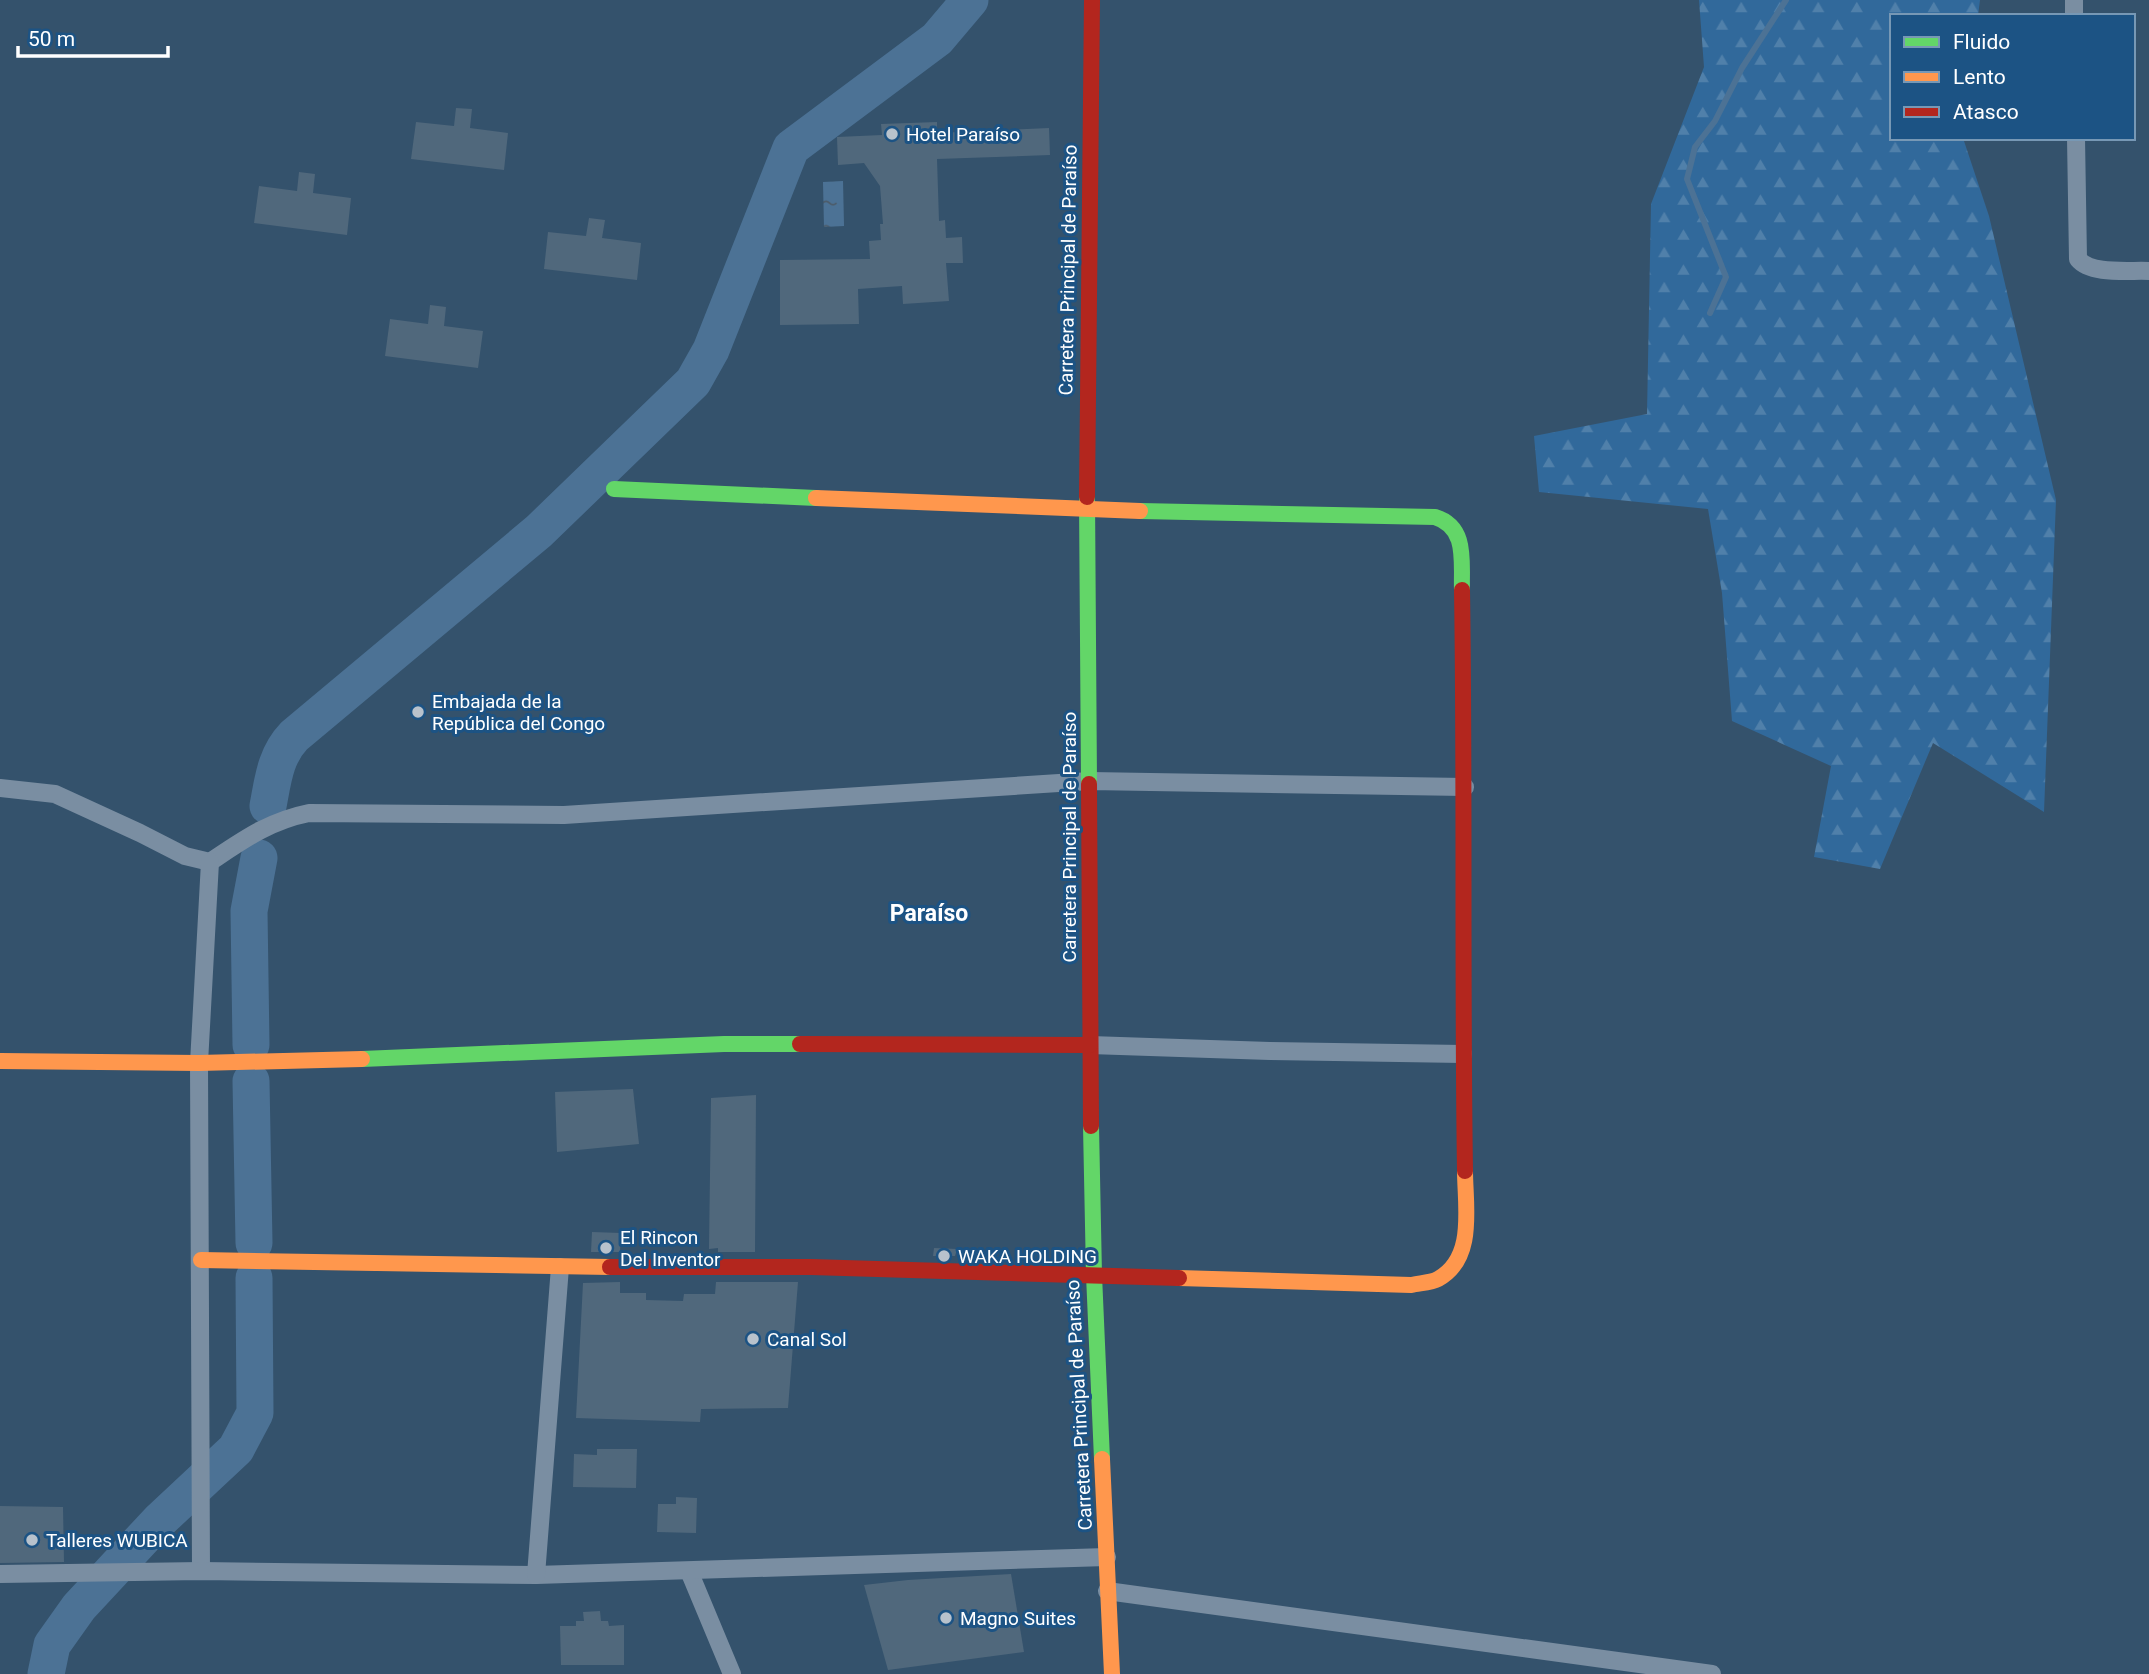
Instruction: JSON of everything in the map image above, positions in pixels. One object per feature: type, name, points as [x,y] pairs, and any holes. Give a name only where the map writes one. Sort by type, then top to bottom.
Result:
[{"type":"street","name":"Carretera Principal de Paraíso","points":[[1092,0],[1087,510],[1090,1045],[1094,1276],[1112,1674]]},
{"type":"street","points":[[2076,140],[2078,259],[2083,265],[2094,270],[2149,271]]},
{"type":"street","points":[[201,1260],[561,1267],[811,1268],[1410,1285],[1438,1279],[1457,1262],[1466,1238],[1463,1054],[1465,787],[1461,548],[1456,530],[1448,520],[1435,517],[1087,510],[614,489]]},
{"type":"street","points":[[0,788],[55,794],[186,856],[210,862],[254,832],[284,818],[309,813],[564,815],[1090,781],[1465,787]]},
{"type":"street","points":[[201,1571],[199,1063],[210,862]]},
{"type":"street","points":[[0,1061],[199,1063],[347,1060],[724,1044],[1090,1045],[1463,1054]]},
{"type":"street","points":[[536,1575],[561,1267]]},
{"type":"street","points":[[0,1574],[201,1571],[536,1575],[1107,1557]]},
{"type":"street","points":[[689,1571],[732,1674]]},
{"type":"street","points":[[1107,1591],[1712,1674]]},
{"type":"green space","points":[[1699,0],[1980,0],[1978,14],[1890,14],[1890,140],[1964,140],[1989,216],[2056,500],[2044,812],[1933,743],[1880,869],[1814,857],[1831,766],[1732,721],[1722,593],[1708,509],[1539,492],[1534,436],[1647,414],[1651,204],[1704,67]]},
{"type":"water","points":[[843,181],[844,226],[824,227],[823,182]]},
{"type":"building","points":[[456,108],[472,109],[470,128],[508,133],[504,170],[411,159],[416,122],[454,126]]},
{"type":"building","points":[[937,122],[937,133],[1049,128],[1050,155],[937,159],[939,221],[945,220],[946,238],[962,237],[963,263],[946,263],[949,301],[903,304],[902,286],[858,289],[859,324],[780,325],[780,260],[870,259],[869,241],[881,240],[880,224],[883,224],[880,186],[864,163],[838,165],[837,137],[882,135],[881,124]]},
{"type":"building","points":[[299,172],[315,174],[313,193],[351,198],[347,235],[254,223],[259,186],[297,191]]},
{"type":"building","points":[[589,218],[605,220],[602,238],[641,243],[637,280],[544,269],[548,232],[586,236]]},
{"type":"building","points":[[430,305],[446,307],[444,326],[483,331],[478,368],[385,356],[390,319],[428,324]]},
{"type":"building","points":[[633,1089],[639,1144],[557,1152],[555,1092]]},
{"type":"building","points":[[756,1095],[755,1252],[718,1252],[718,1248],[709,1249],[711,1098]]},
{"type":"building","name":"El Rincon Del Inventor","points":[[592,1232],[621,1233],[620,1252],[591,1252]]},
{"type":"building","points":[[934,1248],[957,1249],[955,1256],[933,1256]]},
{"type":"building","points":[[620,1282],[620,1293],[646,1293],[646,1300],[683,1301],[684,1294],[715,1294],[716,1282],[798,1282],[788,1408],[701,1409],[700,1422],[576,1418],[583,1283]]},
{"type":"building","points":[[597,1449],[637,1449],[636,1488],[573,1487],[574,1454],[597,1455]]},
{"type":"building","points":[[676,1497],[697,1498],[696,1533],[657,1532],[658,1504],[676,1504]]},
{"type":"building","name":"Talleres WUBICA","points":[[0,1506],[63,1507],[64,1562],[0,1563]]},
{"type":"building","name":"Magno Suites","points":[[1011,1574],[1024,1652],[888,1670],[864,1585]]},
{"type":"building","points":[[600,1611],[601,1621],[608,1621],[609,1626],[624,1625],[624,1665],[561,1665],[560,1626],[576,1626],[576,1621],[584,1621],[583,1612]]},
{"type":"waterway","points":[[268,806],[279,760],[294,736],[539,531],[693,382],[711,350],[791,148],[937,39],[970,0]]},
{"type":"waterway","points":[[1710,313],[1726,277],[1687,179],[1695,147],[1715,121],[1742,68],[1786,0]]},
{"type":"waterway","points":[[251,1045],[249,911],[259,858]]},
{"type":"waterway","points":[[251,1081],[254,1243]]},
{"type":"waterway","points":[[46,1674],[52,1645],[79,1607],[159,1521],[236,1449],[255,1413],[254,1278]]},
{"type":"traffic: fast","points":[[614,489],[816,498]]},
{"type":"traffic: fast","points":[[1087,497],[1089,784]]},
{"type":"traffic: fast","points":[[1140,511],[1435,517],[1446,522],[1458,537],[1462,557],[1462,590]]},
{"type":"traffic: fast","points":[[362,1059],[724,1044],[800,1044]]},
{"type":"traffic: fast","points":[[1091,1126],[1102,1459]]},
{"type":"traffic: slow","points":[[816,498],[1140,511]]},
{"type":"traffic: slow","points":[[0,1061],[199,1063],[362,1059]]},
{"type":"traffic: slow","points":[[1179,1278],[1411,1285],[1438,1279],[1450,1270],[1463,1245],[1466,1230],[1465,1171]]},
{"type":"traffic: slow","points":[[201,1260],[610,1267]]},
{"type":"traffic: slow","points":[[1102,1459],[1112,1674]]},
{"type":"traffic: jam","points":[[1087,497],[1092,0]]},
{"type":"traffic: jam","points":[[1462,590],[1465,1171]]},
{"type":"traffic: jam","points":[[1089,784],[1091,1126]]},
{"type":"traffic: jam","points":[[800,1044],[1090,1045]]},
{"type":"traffic: jam","points":[[610,1267],[811,1267],[1179,1278]]},
{"type":"place","name":"Hotel Paraíso","points":[[892,134]]},
{"type":"place","name":"Embajada de la República del Congo","points":[[418,712]]},
{"type":"place","name":"El Rincon Del Inventor","points":[[606,1248]]},
{"type":"place","name":"WAKA HOLDING","points":[[944,1256]]},
{"type":"place","name":"Canal Sol","points":[[753,1339]]},
{"type":"place","name":"Talleres WUBICA","points":[[32,1540]]},
{"type":"place","name":"Magno Suites","points":[[946,1618]]},
{"type":"district","name":"Paraíso","points":[[929,913]]}]
